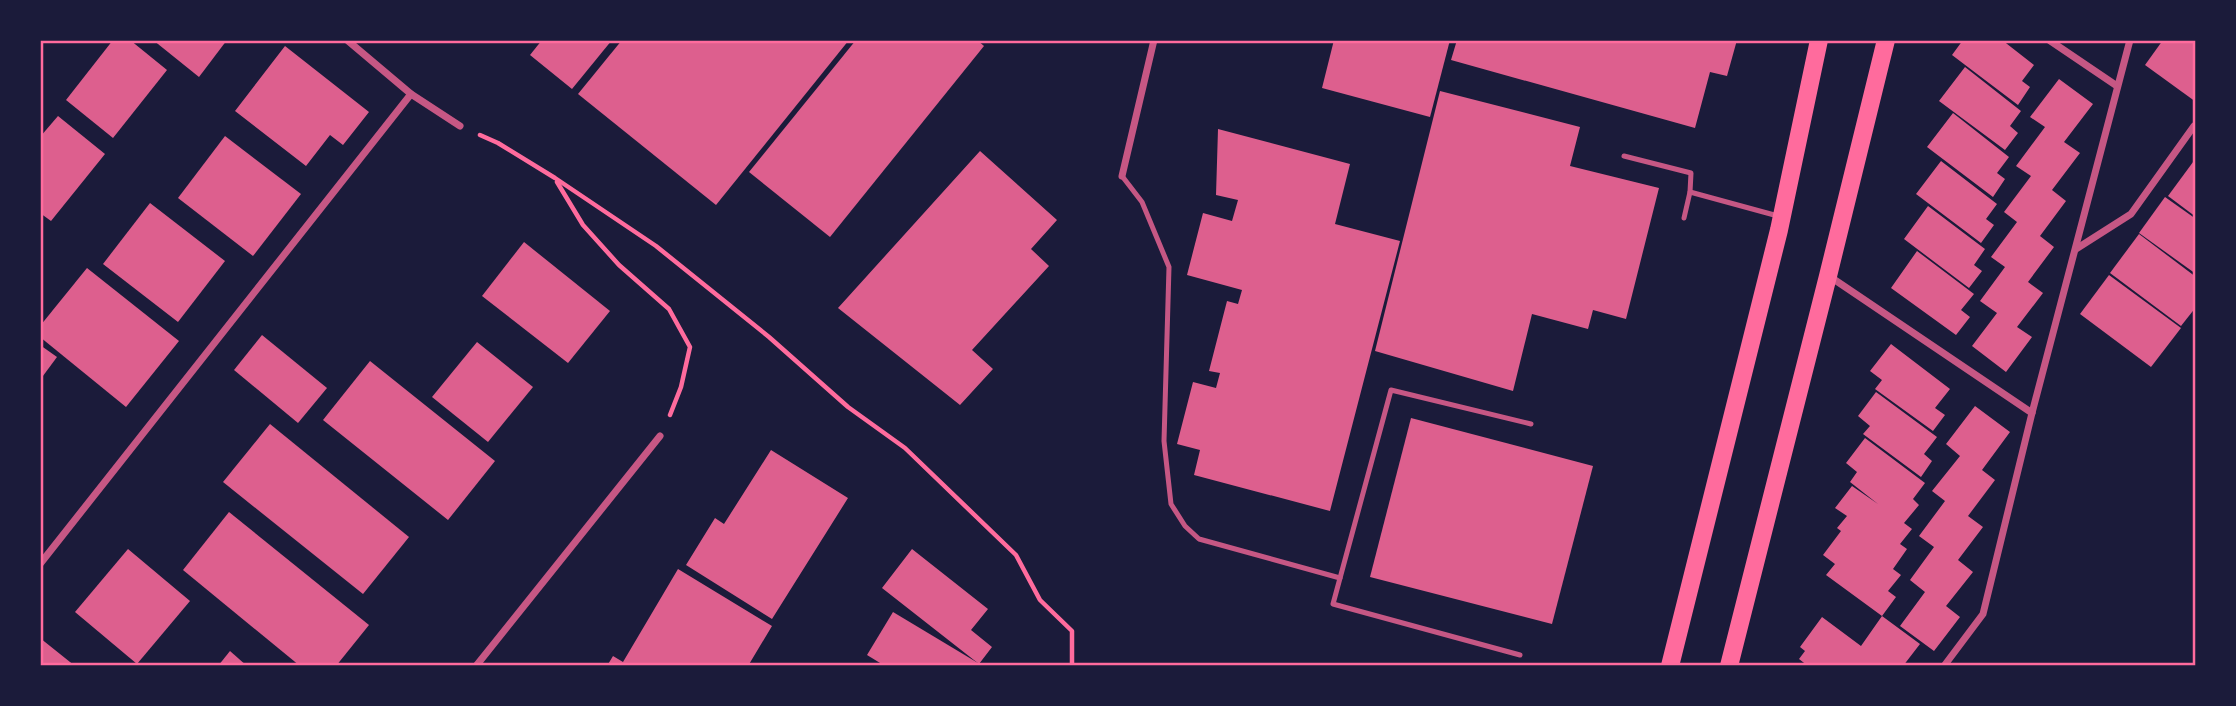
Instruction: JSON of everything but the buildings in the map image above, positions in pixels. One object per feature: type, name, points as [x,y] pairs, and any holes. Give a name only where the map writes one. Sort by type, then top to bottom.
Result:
[{"type":"main road","points":[[1670,666],[1781,217],[1819,40]]},
{"type":"main road","points":[[1729,666],[1885,40]]},
{"type":"street","points":[[347,40],[411,94],[460,126]]},
{"type":"street","points":[[1122,176],[1154,40]]},
{"type":"street","points":[[2049,40],[2118,86]]},
{"type":"street","points":[[1944,666],[1983,614],[2032,413],[2130,40]]},
{"type":"street","points":[[40,564],[411,94]]},
{"type":"street","points":[[2076,249],[2131,214],[2194,126]]},
{"type":"street","points":[[1828,276],[2032,413]]},
{"type":"street","points":[[476,666],[660,436]]},
{"type":"lane","points":[[1624,156],[1691,173],[1684,218]]},
{"type":"lane","points":[[1122,176],[1142,202],[1169,267],[1164,441],[1171,504],[1185,526],[1199,539],[1340,578]]},
{"type":"lane","points":[[1690,192],[1781,217]]},
{"type":"lane","points":[[1520,655],[1333,604],[1391,390],[1531,424]]},
{"type":"path","points":[[460,126],[498,143],[656,246],[769,337],[848,407],[905,448],[1016,555],[1040,600],[1072,631],[1072,666]]},
{"type":"path","points":[[555,178],[583,225],[619,265],[669,309],[690,347],[681,387],[660,436]]}]
